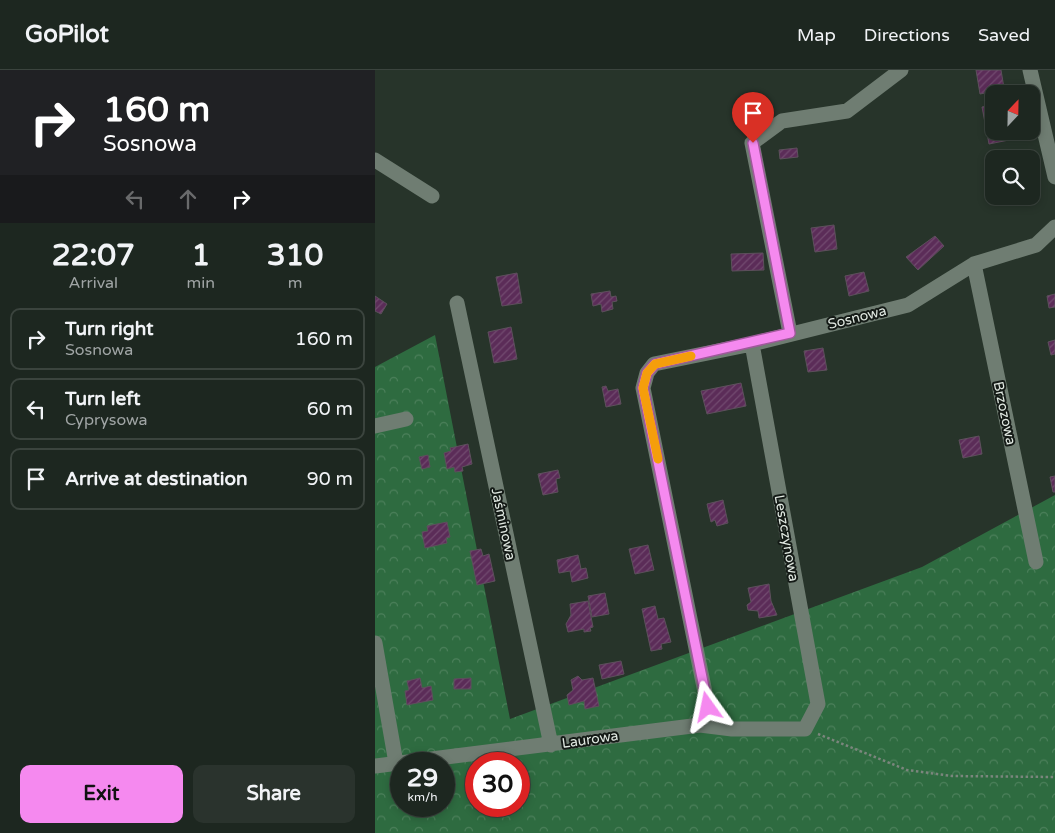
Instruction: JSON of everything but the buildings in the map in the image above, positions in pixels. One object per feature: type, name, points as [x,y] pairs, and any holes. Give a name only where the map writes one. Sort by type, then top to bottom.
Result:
[{"type":"street","points":[[790,333],[753,143],[781,121],[847,111],[901,70]]},
{"type":"street","points":[[1030,70],[1052,151],[1055,177]]},
{"type":"street","points":[[375,160],[432,196]]},
{"type":"street","name":"Sosnowa","points":[[699,725],[708,707],[643,388],[647,373],[655,364],[752,344],[908,305],[974,264],[1036,245],[1055,228]]},
{"type":"street","name":"Brzozowa","points":[[974,264],[1036,562]]},
{"type":"street","name":"Jaśminowa","points":[[457,303],[551,744]]},
{"type":"street","name":"Leszczynowa","points":[[752,344],[818,704],[805,729]]},
{"type":"street","points":[[375,426],[407,419]]},
{"type":"street","points":[[375,643],[395,752]]},
{"type":"street","name":"Laurowa","points":[[455,756],[699,725],[732,729],[805,729]]},
{"type":"street","name":"Laurowa","points":[[375,766],[390,764]]},
{"type":"path","points":[[805,729],[907,770],[952,776],[1055,777]]},
{"type":"green space","points":[[435,335],[510,719],[922,567],[1055,495],[1055,833],[375,833],[375,367]]},
{"type":"slow traffic","points":[[658,459],[643,388],[647,373],[655,364],[691,356]]},
{"type":"route","points":[[708,707],[643,388],[647,373],[655,364],[752,344],[790,333],[753,143]]}]
